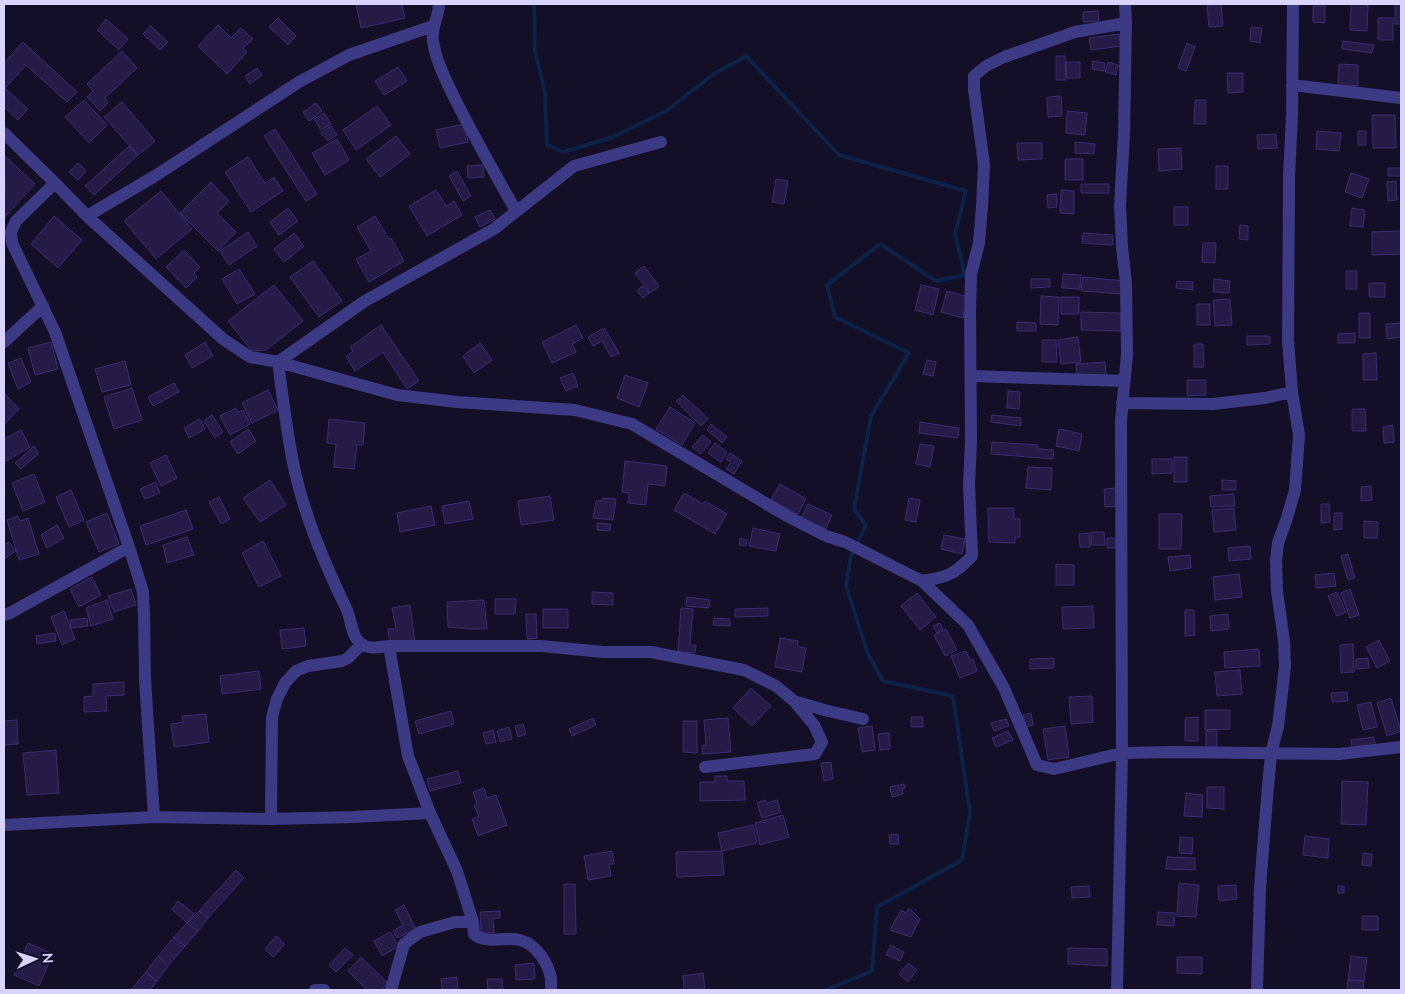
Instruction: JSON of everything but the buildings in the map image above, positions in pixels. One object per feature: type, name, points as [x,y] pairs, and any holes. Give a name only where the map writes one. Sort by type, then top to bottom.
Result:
[{"type":"street","points":[[439,4],[433,26],[433,40],[437,60],[473,135],[516,211]]},
{"type":"street","points":[[1117,990],[1122,753],[1121,421],[1127,354],[1126,283],[1120,205],[1124,134],[1125,4]]},
{"type":"street","points":[[1257,990],[1260,888],[1267,798],[1285,667],[1282,624],[1276,591],[1276,561],[1278,543],[1294,490],[1299,435],[1292,392],[1288,341],[1293,4]]},
{"type":"street","points":[[922,581],[944,578],[960,568],[972,556],[969,484],[971,441],[971,274],[979,243],[984,164],[974,90],[974,76],[986,66],[998,60],[1075,32],[1126,23]]},
{"type":"street","points":[[87,216],[155,176],[299,82],[350,55],[433,26]]},
{"type":"street","points":[[1292,85],[1401,98]]},
{"type":"street","points":[[4,132],[87,216],[223,339],[250,357],[278,362],[397,395],[457,402],[575,410],[632,424],[787,516],[826,536],[845,542],[922,581],[968,625],[1004,688],[1037,765],[1054,770],[1122,753],[1339,754],[1401,747]]},
{"type":"street","points":[[278,362],[365,301],[494,229],[574,166],[660,142]]},
{"type":"street","points":[[55,183],[16,221],[11,232],[12,243],[55,332],[129,547],[142,592],[145,679],[154,817]]},
{"type":"street","points":[[4,342],[43,306]]},
{"type":"street","points":[[278,362],[295,471],[306,512],[328,570],[348,611],[354,636],[362,645],[374,648],[389,646],[541,646],[603,652],[651,652],[744,670],[776,686],[794,701],[814,725],[822,742],[815,754],[705,766]]},
{"type":"street","points":[[971,376],[1125,381]]},
{"type":"street","points":[[1122,403],[1212,404],[1265,398],[1292,392]]},
{"type":"street","points":[[4,615],[129,547]]},
{"type":"street","points":[[271,819],[272,716],[277,699],[285,683],[296,670],[308,666],[342,661],[362,645]]},
{"type":"street","points":[[389,646],[408,756],[430,813],[457,871],[473,922],[474,934],[481,939],[520,940],[529,944],[544,960],[551,978],[551,990]]},
{"type":"street","points":[[794,701],[863,719]]},
{"type":"street","points":[[4,825],[154,817],[271,819],[430,813]]},
{"type":"street","points":[[391,990],[404,944],[420,932],[455,922],[473,922]]},
{"type":"street","points":[[315,990],[324,990]]},
{"type":"waterway","points":[[534,4],[535,51],[545,92],[547,145],[563,152],[613,137],[666,111],[714,74],[746,56],[839,155],[966,191],[955,234],[965,275],[936,281],[880,244],[827,285],[835,317],[909,353],[871,416],[854,509],[866,525],[851,556],[846,586],[868,654],[883,681],[953,696],[970,813],[962,860],[877,907],[872,971],[826,990]]}]
